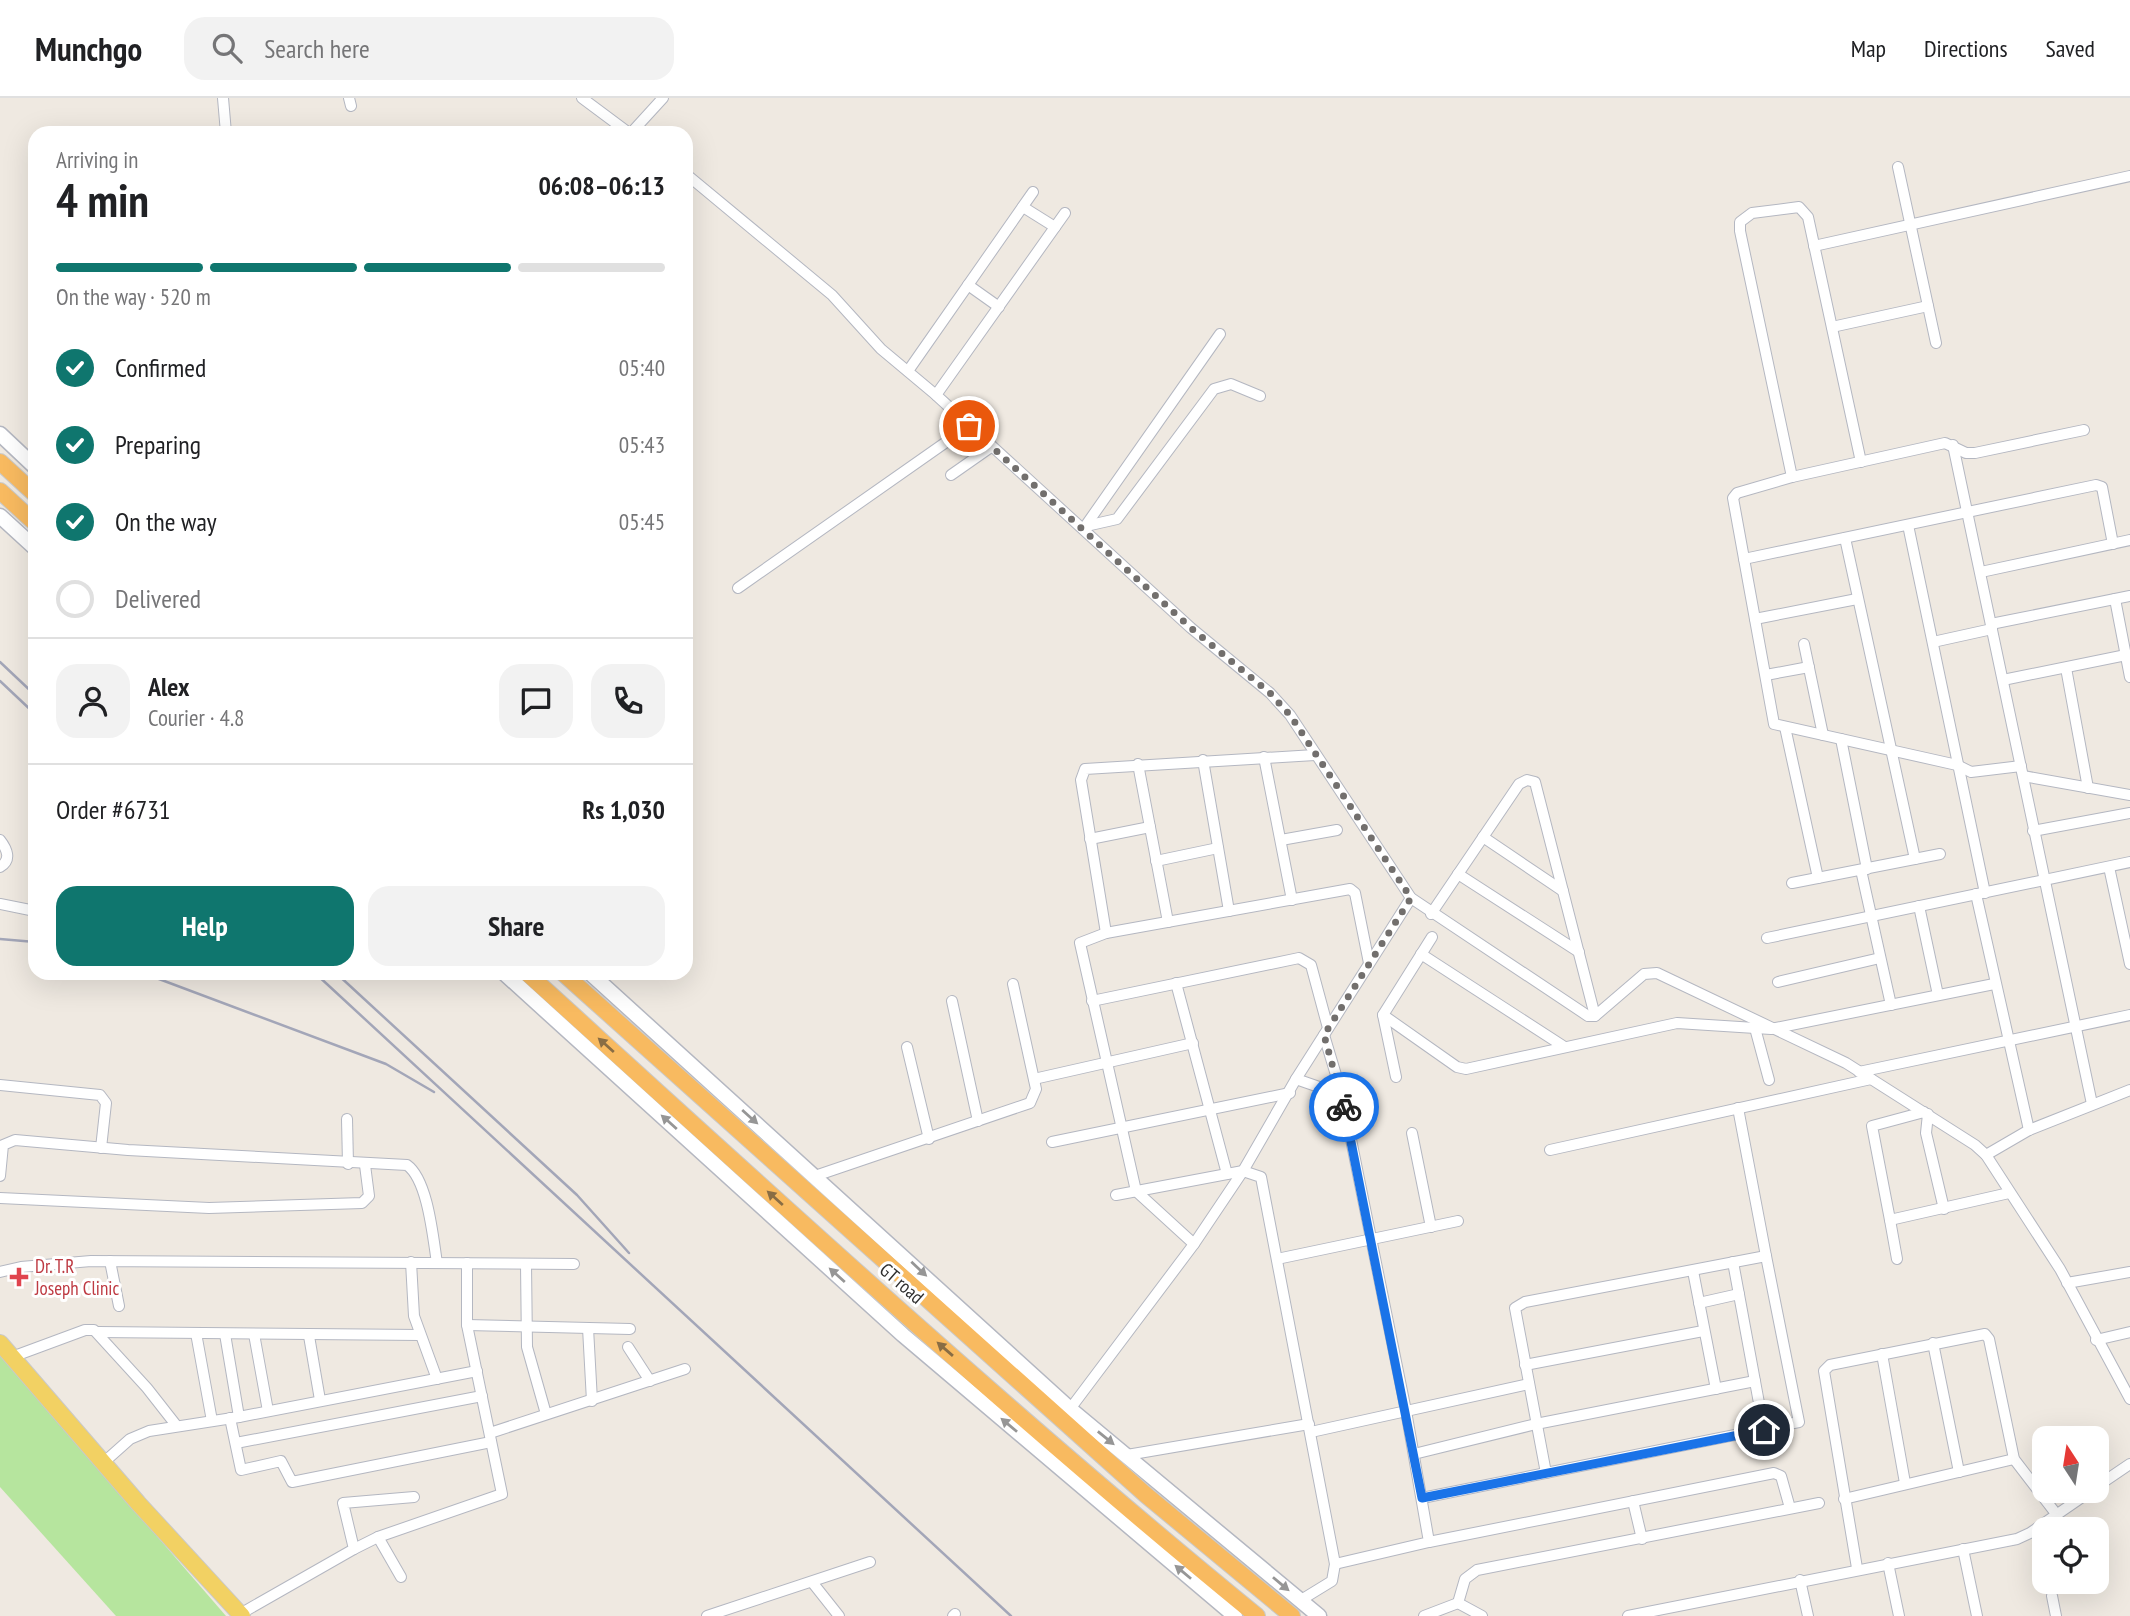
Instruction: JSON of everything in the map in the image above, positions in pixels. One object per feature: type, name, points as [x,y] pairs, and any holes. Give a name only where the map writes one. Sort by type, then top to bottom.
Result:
[{"type":"highway","points":[[0,462],[28,488]]},
{"type":"highway","points":[[0,491],[28,517]]},
{"type":"highway","name":"GT road","points":[[535,980],[807,1227],[1128,1510],[1257,1616]]},
{"type":"highway","name":"GT road","points":[[571,980],[1135,1486],[1292,1616]]},
{"type":"main road","points":[[0,434],[28,460]]},
{"type":"main road","points":[[0,516],[28,542]]},
{"type":"main road","points":[[512,980],[903,1335],[1235,1616]]},
{"type":"main road","points":[[598,980],[1070,1409],[1320,1616]]},
{"type":"main road","points":[[0,1343],[103,1463],[241,1615]]},
{"type":"street","points":[[223,98],[225,126]]},
{"type":"street","points":[[582,98],[620,126]]},
{"type":"street","points":[[637,126],[663,98]]},
{"type":"street","points":[[1898,167],[1936,343]]},
{"type":"street","points":[[1814,246],[2130,176]]},
{"type":"street","points":[[693,180],[832,295],[881,349],[908,370],[990,447],[1084,528],[1191,628],[1270,693],[1287,711],[1411,898],[1431,914],[1588,1016],[1595,1016],[1644,974],[1653,972],[1859,1072],[1926,1113],[1986,1155],[2067,1283],[2130,1399]]},
{"type":"street","points":[[908,370],[1034,192]]},
{"type":"street","points":[[1023,207],[1055,227]]},
{"type":"street","points":[[1792,477],[1740,222],[1752,212],[1800,207],[1808,217],[1861,462]]},
{"type":"street","points":[[936,395],[1065,213]]},
{"type":"street","points":[[968,285],[999,307]]},
{"type":"street","points":[[1832,327],[1928,306]]},
{"type":"street","points":[[1084,528],[1220,334]]},
{"type":"street","points":[[1084,528],[1117,519],[1214,389],[1231,384],[1260,396]]},
{"type":"street","points":[[738,588],[969,426]]},
{"type":"street","points":[[2084,430],[1975,453],[1966,453],[1945,443],[1792,477],[1734,495],[1733,502],[1766,675],[1772,722],[1957,765],[1971,772],[2022,771],[2088,788],[2130,795]]},
{"type":"street","points":[[1953,445],[2092,1104]]},
{"type":"street","points":[[951,475],[990,447]]},
{"type":"street","points":[[1744,559],[2100,485],[2113,544]]},
{"type":"street","points":[[1908,525],[1957,765],[1994,984],[2029,1130]]},
{"type":"street","points":[[1845,538],[1915,859]]},
{"type":"street","points":[[1981,572],[2130,541]]},
{"type":"street","points":[[1933,642],[1992,626],[2130,596]]},
{"type":"street","points":[[1755,619],[1857,599]]},
{"type":"street","points":[[2115,599],[2130,677]]},
{"type":"street","points":[[1804,644],[1823,734]]},
{"type":"street","points":[[2003,680],[2126,655]]},
{"type":"street","points":[[1766,675],[1809,667]]},
{"type":"street","points":[[2066,668],[2088,788]]},
{"type":"street","points":[[1785,727],[1818,878]]},
{"type":"street","points":[[1841,739],[1871,915],[1891,1005]]},
{"type":"street","points":[[1106,933],[1081,774],[1091,768],[1138,764],[1315,755]]},
{"type":"street","points":[[1264,757],[1292,900]]},
{"type":"street","points":[[1203,760],[1229,911]]},
{"type":"street","points":[[1138,764],[1168,922]]},
{"type":"street","points":[[1431,914],[1519,784],[1527,780],[1535,782],[1595,1016]]},
{"type":"street","points":[[2033,831],[2130,813]]},
{"type":"street","points":[[1090,839],[1150,827]]},
{"type":"street","points":[[1281,840],[1337,830]]},
{"type":"street","points":[[1483,837],[1563,891]]},
{"type":"street","points":[[0,840],[8,853],[7,860],[0,867]]},
{"type":"street","points":[[1156,861],[1217,848]]},
{"type":"street","points":[[1792,883],[1940,854]]},
{"type":"street","points":[[1768,938],[2130,862]]},
{"type":"street","points":[[2109,866],[2129,958]]},
{"type":"street","points":[[1458,874],[1579,953]]},
{"type":"street","points":[[1194,1244],[1136,1191],[1080,943],[1106,933],[1353,890],[1369,963]]},
{"type":"street","points":[[1070,1409],[1194,1244],[1243,1171],[1296,1079],[1411,898]]},
{"type":"street","points":[[0,904],[28,910]]},
{"type":"street","points":[[1919,906],[1938,995]]},
{"type":"street","points":[[1396,1077],[1383,1015],[1432,937]]},
{"type":"street","points":[[1421,954],[1563,1046]]},
{"type":"street","points":[[1778,982],[1880,958]]},
{"type":"street","points":[[1092,1001],[1304,959],[1311,965],[1342,1095],[1406,1411],[1429,1542]]},
{"type":"street","points":[[1177,983],[1227,1174]]},
{"type":"street","points":[[815,1176],[1030,1103],[1035,1096],[1034,1079],[1013,984]]},
{"type":"street","points":[[1383,1015],[1461,1069],[1677,1023],[1771,1029],[1994,984]]},
{"type":"street","points":[[952,1001],[978,1121]]},
{"type":"street","points":[[1859,1072],[2130,1015]]},
{"type":"street","points":[[1755,1028],[1769,1080]]},
{"type":"street","points":[[1034,1079],[1193,1043]]},
{"type":"street","points":[[907,1047],[929,1139]]},
{"type":"street","points":[[1296,1079],[1342,1095]]},
{"type":"street","points":[[1550,1150],[1871,1080]]},
{"type":"street","points":[[0,1085],[100,1095],[106,1103],[101,1148]]},
{"type":"street","points":[[1986,1155],[2029,1130],[2130,1090]]},
{"type":"street","points":[[1052,1142],[1290,1093]]},
{"type":"street","points":[[1422,1498],[1799,1422],[1738,1108]]},
{"type":"street","points":[[1926,1113],[1926,1133],[1944,1209]]},
{"type":"street","points":[[1897,1259],[1872,1126],[1926,1113]]},
{"type":"street","points":[[347,1119],[348,1164]]},
{"type":"street","points":[[1412,1133],[1431,1227]]},
{"type":"street","points":[[0,1176],[3,1146],[9,1140],[348,1164],[395,1163],[412,1169],[427,1208],[437,1263]]},
{"type":"street","points":[[0,1198],[190,1208],[357,1203],[367,1200],[369,1196],[365,1165]]},
{"type":"street","points":[[1116,1195],[1243,1171],[1254,1172],[1261,1177],[1335,1564],[1332,1581],[1301,1600]]},
{"type":"street","points":[[1890,1220],[2009,1193]]},
{"type":"street","points":[[1277,1259],[1458,1221]]},
{"type":"street","points":[[1546,1473],[1515,1313],[1519,1304],[1766,1256]]},
{"type":"street","points":[[110,1261],[119,1306]]},
{"type":"street","points":[[0,1272],[47,1264],[110,1261],[574,1264]]},
{"type":"street","points":[[411,1262],[414,1317],[437,1379]]},
{"type":"street","points":[[1733,1262],[1764,1430]]},
{"type":"street","points":[[241,1615],[378,1537],[502,1494],[467,1325],[467,1263]]},
{"type":"street","points":[[526,1264],[525,1326],[528,1358],[546,1414]]},
{"type":"street","points":[[1693,1271],[1716,1389]]},
{"type":"street","points":[[2067,1283],[2130,1272]]},
{"type":"street","points":[[1699,1303],[1739,1294]]},
{"type":"street","points":[[467,1325],[629,1329]]},
{"type":"street","points":[[587,1328],[592,1401]]},
{"type":"street","points":[[12,1357],[85,1329],[98,1332],[309,1336],[420,1335]]},
{"type":"street","points":[[1525,1365],[1703,1331]]},
{"type":"street","points":[[98,1332],[176,1425]]},
{"type":"street","points":[[2096,1340],[2130,1332]]},
{"type":"street","points":[[196,1333],[212,1421]]},
{"type":"street","points":[[225,1334],[241,1470],[281,1461],[292,1482],[491,1438],[546,1414],[685,1369]]},
{"type":"street","points":[[254,1334],[268,1411]]},
{"type":"street","points":[[1857,1568],[1824,1371],[1830,1365],[1933,1343],[1987,1335],[2014,1459],[2057,1515]]},
{"type":"street","points":[[309,1336],[320,1400]]},
{"type":"street","points":[[1933,1343],[1959,1472]]},
{"type":"street","points":[[628,1347],[650,1381]]},
{"type":"street","points":[[1882,1354],[1905,1483]]},
{"type":"street","points":[[103,1463],[137,1435],[176,1425],[235,1418],[477,1371]]},
{"type":"street","points":[[1414,1454],[1536,1424],[1755,1381]]},
{"type":"street","points":[[1127,1455],[1310,1428],[1406,1411],[1529,1384]]},
{"type":"street","points":[[236,1443],[482,1396]]},
{"type":"street","points":[[1844,1499],[2014,1459]]},
{"type":"street","points":[[2109,1479],[2130,1464]]},
{"type":"street","points":[[1335,1564],[1429,1542],[1774,1473],[1782,1476],[1790,1508]]},
{"type":"street","points":[[354,1549],[343,1503],[414,1497]]},
{"type":"street","points":[[1633,1501],[1642,1539]]},
{"type":"street","points":[[1458,1603],[1465,1578],[1477,1570],[1819,1503]]},
{"type":"street","points":[[1632,1616],[1857,1568],[2017,1539],[2074,1503]]},
{"type":"street","points":[[378,1537],[401,1577]]},
{"type":"street","points":[[1963,1549],[1977,1616]]},
{"type":"street","points":[[707,1616],[870,1562]]},
{"type":"street","points":[[1888,1563],[1899,1616]]},
{"type":"street","points":[[1800,1580],[1808,1616]]},
{"type":"street","points":[[812,1582],[839,1616]]},
{"type":"street","points":[[2052,1596],[2056,1616]]},
{"type":"street","points":[[1424,1616],[1458,1603],[1482,1616]]},
{"type":"green space","points":[[0,1355],[226,1616],[116,1616],[0,1487]]},
{"type":"railway","points":[[0,662],[28,688]]},
{"type":"railway","points":[[0,681],[28,707]]},
{"type":"railway","points":[[0,939],[28,941]]},
{"type":"railway","points":[[162,980],[386,1064],[434,1092]]},
{"type":"railway","points":[[323,980],[1011,1616]]},
{"type":"railway","points":[[344,980],[577,1195],[629,1253]]},
{"type":"way so far","points":[[969,426],[1082,531],[1133,573],[1191,628],[1270,693],[1287,711],[1411,898],[1324,1035],[1344,1107]]},
{"type":"place","name":"Dr. T.R Joseph Clinic","points":[[19,1277]]},
{"type":"route","points":[[1344,1107],[1422,1498],[1764,1430]]}]
